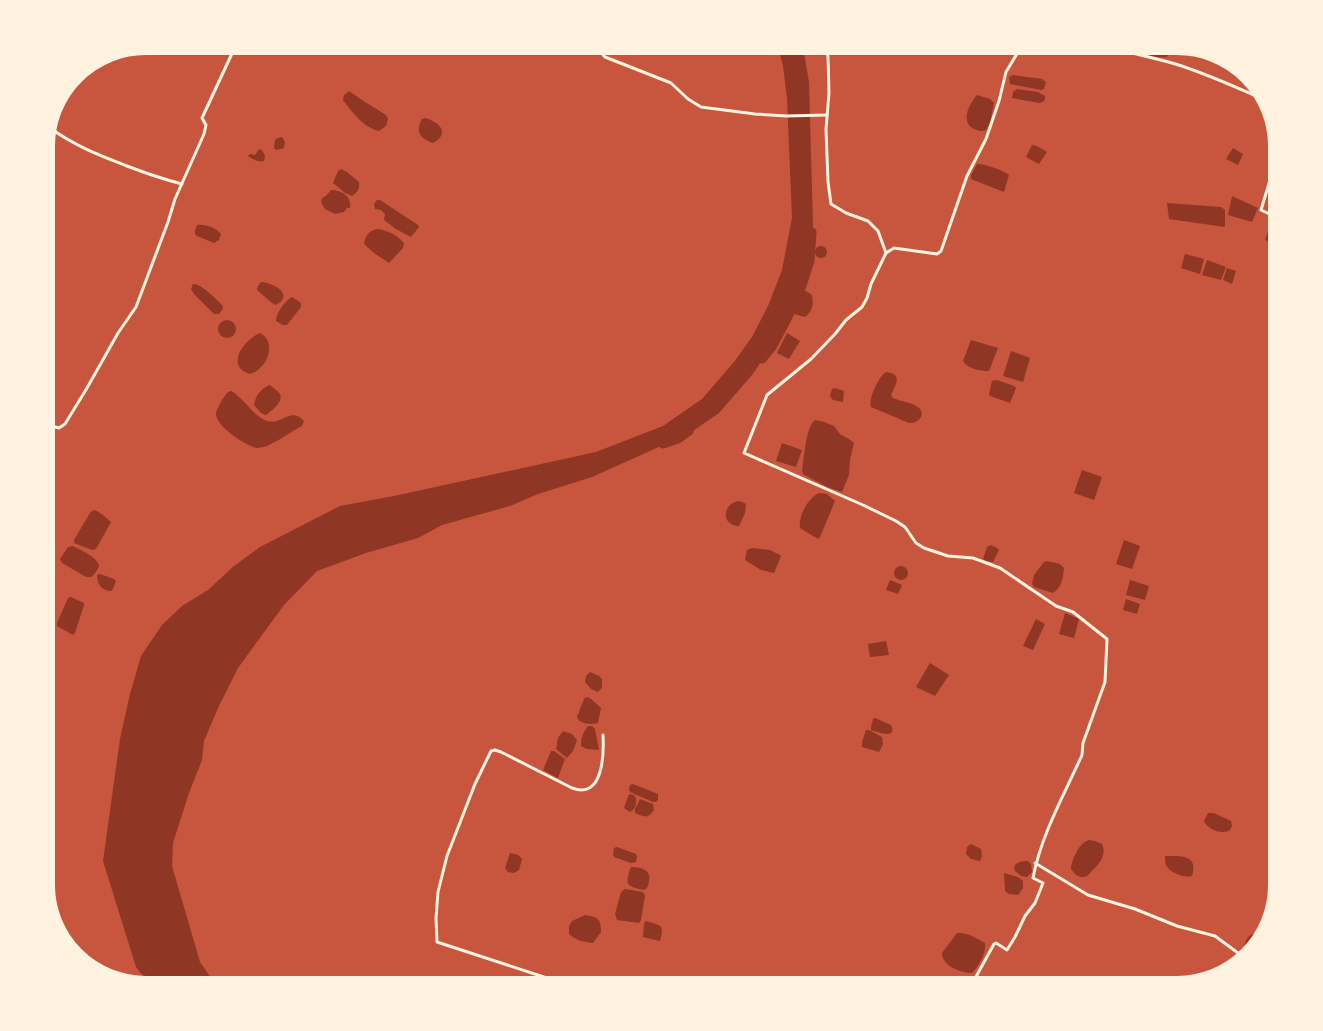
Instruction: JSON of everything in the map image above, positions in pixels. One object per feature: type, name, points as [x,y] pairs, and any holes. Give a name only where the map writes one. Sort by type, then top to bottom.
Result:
[{"type":"street","points":[[54,427],[59,428],[65,424],[118,333],[136,307],[168,222],[175,199],[204,134],[206,125],[202,118],[232,54]]},
{"type":"street","points":[[603,54],[671,83],[688,99],[701,107],[755,114],[786,116],[827,115]]},
{"type":"street","points":[[827,54],[829,93],[826,129],[828,182],[831,204],[846,213],[868,221],[878,231],[886,253]]},
{"type":"street","points":[[976,977],[994,944],[996,943],[1007,950],[1025,916],[1036,902],[1043,883],[1032,878],[1035,863],[1047,832],[1082,756],[1083,743],[1106,682],[1107,639],[1073,612],[1056,606],[1000,568],[973,558],[948,556],[924,548],[916,543],[905,527],[896,521],[863,505],[744,454],[767,395],[811,358],[835,334],[846,320],[862,307],[868,298],[871,284],[886,253],[894,248],[937,254],[941,251],[967,176],[988,133],[1000,101],[1006,72],[1016,54]]},
{"type":"street","points":[[1137,54],[1172,63],[1210,76],[1253,95]]},
{"type":"street","points":[[55,132],[67,140],[91,152],[162,179],[182,184]]},
{"type":"street","points":[[1269,183],[1261,210],[1269,213]]},
{"type":"street","points":[[544,977],[437,942],[436,918],[438,892],[447,856],[491,751],[495,750],[501,752],[572,788],[583,791],[590,789],[598,779],[603,754],[602,735]]},
{"type":"street","points":[[1035,863],[1088,895],[1135,909],[1177,926],[1215,936],[1239,953]]},
{"type":"shaded area","points":[[780,54],[804,54],[809,82],[813,225],[810,257],[806,276],[772,346],[752,375],[719,413],[690,433],[592,477],[538,494],[510,506],[442,525],[418,538],[366,553],[317,571],[284,605],[238,668],[218,708],[204,741],[202,760],[189,793],[173,843],[172,866],[200,962],[210,977],[144,977],[136,967],[103,861],[120,739],[130,694],[141,656],[162,625],[182,606],[208,590],[234,566],[260,547],[340,506],[394,496],[596,452],[663,426],[702,399],[734,362],[752,337],[768,306],[782,270],[792,218],[787,98]]},
{"type":"shaded area","points":[[1142,54],[1168,54],[1167,57]]},
{"type":"shaded area","points":[[1013,75],[1042,79],[1046,82],[1044,89],[1041,90],[1010,84],[1009,77]]},
{"type":"shaded area","points":[[1017,89],[1038,92],[1045,96],[1045,99],[1043,102],[1039,103],[1012,98],[1013,92]]},
{"type":"shaded area","points":[[349,91],[386,115],[388,119],[386,126],[379,131],[368,127],[363,123],[343,100],[344,95]]},
{"type":"shaded area","points":[[977,95],[990,99],[994,103],[990,123],[986,130],[983,131],[974,129],[967,122],[967,113],[971,103]]},
{"type":"shaded area","points":[[425,118],[435,122],[441,128],[441,135],[433,143],[422,137],[419,131],[420,123],[422,119]]},
{"type":"shaded area","points":[[282,137],[285,142],[284,148],[276,150],[274,148],[275,140]]},
{"type":"shaded area","points":[[1032,145],[1037,146],[1047,152],[1039,164],[1026,157]]},
{"type":"shaded area","points":[[1233,148],[1243,154],[1238,165],[1226,159]]},
{"type":"shaded area","points":[[259,149],[262,150],[265,156],[264,161],[252,159],[248,156],[250,154],[255,155]]},
{"type":"shaded area","points":[[977,164],[994,168],[1009,175],[1004,192],[971,179],[971,175]]},
{"type":"shaded area","points":[[341,169],[359,182],[358,190],[352,196],[345,193],[333,183],[338,171]]},
{"type":"shaded area","points":[[331,190],[345,194],[348,197],[350,208],[347,208],[344,212],[335,214],[325,209],[321,202],[322,198]]},
{"type":"shaded area","points":[[1232,196],[1258,208],[1252,222],[1228,215]]},
{"type":"shaded area","points":[[377,200],[380,200],[418,225],[419,227],[411,237],[396,229],[384,220],[385,214],[381,210],[375,209],[374,204]]},
{"type":"shaded area","points":[[1167,203],[1221,207],[1225,210],[1225,227],[1169,219]]},
{"type":"shaded area","points":[[197,225],[207,226],[216,230],[221,234],[219,240],[214,243],[197,236],[195,231]]},
{"type":"shaded area","points":[[378,229],[392,234],[404,243],[403,248],[389,263],[364,244],[365,238],[368,234],[373,230]]},
{"type":"shaded area","points":[[1269,229],[1269,241],[1265,240]]},
{"type":"shaded area","points":[[819,246],[823,246],[827,252],[823,258],[819,258],[815,254],[815,250]]},
{"type":"shaded area","points":[[1185,254],[1204,259],[1200,274],[1181,268]]},
{"type":"shaded area","points":[[1207,260],[1226,267],[1221,280],[1202,275]]},
{"type":"shaded area","points":[[1227,268],[1236,271],[1232,284],[1223,280]]},
{"type":"shaded area","points":[[261,282],[271,284],[280,290],[283,293],[281,301],[276,305],[257,290]]},
{"type":"shaded area","points":[[193,284],[200,286],[223,306],[219,314],[214,314],[194,294],[191,289]]},
{"type":"shaded area","points":[[804,290],[811,294],[813,300],[811,310],[805,317],[794,314],[792,311],[795,299]]},
{"type":"shaded area","points":[[292,297],[301,303],[301,307],[287,325],[283,325],[276,321],[276,318],[281,308]]},
{"type":"shaded area","points":[[223,320],[231,320],[236,325],[234,336],[231,338],[223,338],[218,333],[218,325]]},
{"type":"shaded area","points":[[260,333],[265,337],[268,343],[268,355],[261,367],[250,374],[243,371],[239,365],[239,354],[250,339]]},
{"type":"shaded area","points":[[787,333],[800,341],[789,359],[777,353]]},
{"type":"shaded area","points":[[971,340],[998,348],[989,371],[971,368],[963,361]]},
{"type":"shaded area","points":[[1011,351],[1030,358],[1023,382],[1003,376]]},
{"type":"shaded area","points":[[886,372],[895,375],[897,380],[891,395],[893,398],[914,405],[922,412],[921,417],[917,421],[909,423],[871,407],[870,403],[875,388],[880,378]]},
{"type":"shaded area","points":[[997,380],[1016,388],[1010,403],[990,396],[989,394],[992,381]]},
{"type":"shaded area","points":[[269,385],[280,394],[281,397],[279,403],[266,415],[261,413],[254,405],[259,393]]},
{"type":"shaded area","points":[[835,388],[844,391],[843,402],[833,400],[830,396],[832,389]]},
{"type":"shaded area","points":[[231,391],[262,419],[272,422],[295,415],[304,421],[302,426],[274,443],[257,448],[252,447],[232,435],[225,429],[217,418],[216,413],[219,405],[226,394]]},
{"type":"shaded area","points":[[815,420],[834,426],[840,434],[854,443],[850,460],[849,475],[842,492],[827,487],[803,474],[802,470],[807,436],[812,423]]},
{"type":"shaded area","points":[[782,443],[802,450],[796,467],[776,461]]},
{"type":"shaded area","points":[[1082,470],[1102,477],[1094,500],[1074,493]]},
{"type":"shaded area","points":[[819,493],[827,494],[835,501],[818,539],[800,528],[800,523],[802,513],[808,503],[815,495]]},
{"type":"shaded area","points":[[738,501],[746,504],[745,513],[739,526],[733,525],[729,522],[726,515],[729,506]]},
{"type":"shaded area","points":[[95,510],[111,522],[96,549],[92,550],[74,543],[74,540],[90,513]]},
{"type":"shaded area","points":[[1124,540],[1140,546],[1132,569],[1116,564]]},
{"type":"shaded area","points":[[991,545],[999,550],[993,562],[983,559],[987,547]]},
{"type":"shaded area","points":[[73,546],[88,554],[98,563],[99,566],[92,577],[86,577],[62,563],[60,559],[68,547]]},
{"type":"shaded area","points":[[752,548],[770,550],[781,556],[774,573],[761,570],[745,560],[747,550]]},
{"type":"shaded area","points":[[1047,561],[1060,564],[1064,568],[1060,585],[1053,593],[1034,587],[1032,584],[1034,575],[1044,562]]},
{"type":"shaded area","points":[[901,566],[906,568],[908,573],[906,578],[901,580],[896,578],[894,573],[896,568]]},
{"type":"shaded area","points":[[100,574],[116,581],[111,591],[105,590],[99,584],[97,575]]},
{"type":"shaded area","points":[[890,580],[902,585],[898,594],[886,590]]},
{"type":"shaded area","points":[[1130,580],[1149,586],[1145,600],[1126,595]]},
{"type":"shaded area","points":[[71,597],[84,603],[75,633],[73,635],[57,626],[68,598]]},
{"type":"shaded area","points":[[1126,599],[1140,604],[1137,614],[1123,610]]},
{"type":"shaded area","points":[[1065,613],[1079,619],[1074,638],[1059,634]]},
{"type":"shaded area","points":[[1036,619],[1045,624],[1033,650],[1023,646]]},
{"type":"shaded area","points":[[886,641],[889,655],[870,657],[868,644]]},
{"type":"shaded area","points":[[930,663],[949,675],[935,696],[916,687]]},
{"type":"shaded area","points":[[590,672],[602,679],[602,688],[598,692],[591,689],[585,682],[586,676]]},
{"type":"shaded area","points":[[586,697],[590,698],[601,708],[598,723],[586,723],[580,721],[577,717]]},
{"type":"shaded area","points":[[875,718],[891,725],[892,732],[886,734],[871,730],[873,719]]},
{"type":"shaded area","points":[[588,726],[592,726],[595,729],[599,750],[587,749],[581,746],[581,740]]},
{"type":"shaded area","points":[[866,730],[869,730],[882,737],[883,744],[879,752],[862,747]]},
{"type":"shaded area","points":[[563,731],[572,734],[577,740],[573,751],[567,758],[556,749],[558,738]]},
{"type":"shaded area","points":[[551,751],[554,751],[565,759],[558,778],[543,770]]},
{"type":"shaded area","points":[[633,784],[658,794],[658,800],[653,802],[630,792],[630,785]]},
{"type":"shaded area","points":[[629,794],[634,795],[636,798],[636,804],[630,812],[624,808]]},
{"type":"shaded area","points":[[640,799],[653,804],[654,810],[650,815],[643,816],[635,813],[635,809]]},
{"type":"shaded area","points":[[1208,813],[1214,813],[1231,821],[1232,826],[1230,830],[1219,832],[1209,827],[1204,821]]},
{"type":"shaded area","points":[[1089,840],[1102,844],[1104,852],[1099,863],[1088,875],[1085,877],[1080,877],[1075,874],[1071,867],[1079,847]]},
{"type":"shaded area","points":[[971,844],[981,849],[982,856],[980,861],[971,859],[966,854],[967,847]]},
{"type":"shaded area","points":[[617,847],[636,854],[636,862],[631,863],[614,857],[614,848]]},
{"type":"shaded area","points":[[510,853],[518,855],[522,859],[519,870],[514,873],[508,872],[505,868]]},
{"type":"shaded area","points":[[1165,856],[1177,856],[1190,860],[1193,864],[1192,876],[1183,876],[1170,870],[1167,867]]},
{"type":"shaded area","points":[[1028,861],[1031,864],[1032,872],[1027,877],[1021,876],[1015,871],[1014,867],[1018,862]]},
{"type":"shaded area","points":[[631,867],[645,870],[649,874],[647,888],[644,890],[629,884],[628,879]]},
{"type":"shaded area","points":[[1004,873],[1018,877],[1023,881],[1023,888],[1018,895],[1009,894],[1005,891]]},
{"type":"shaded area","points":[[625,889],[643,892],[645,896],[641,920],[639,923],[617,920],[615,914],[621,892]]},
{"type":"shaded area","points":[[585,915],[598,919],[600,924],[601,932],[593,943],[574,938],[569,934],[569,926],[572,921]]},
{"type":"shaded area","points":[[646,921],[660,926],[662,931],[660,941],[643,937],[644,923]]},
{"type":"shaded area","points":[[957,933],[968,934],[985,943],[982,960],[972,973],[963,972],[953,968],[945,962],[943,958],[942,953]]},
{"type":"shaded area","points":[[1254,935],[1244,948],[1245,942],[1249,937]]},
{"type":"waterway","points":[[762,359],[772,347],[802,286],[810,261],[812,232]]},
{"type":"waterway","points":[[663,444],[678,439],[689,431]]}]
